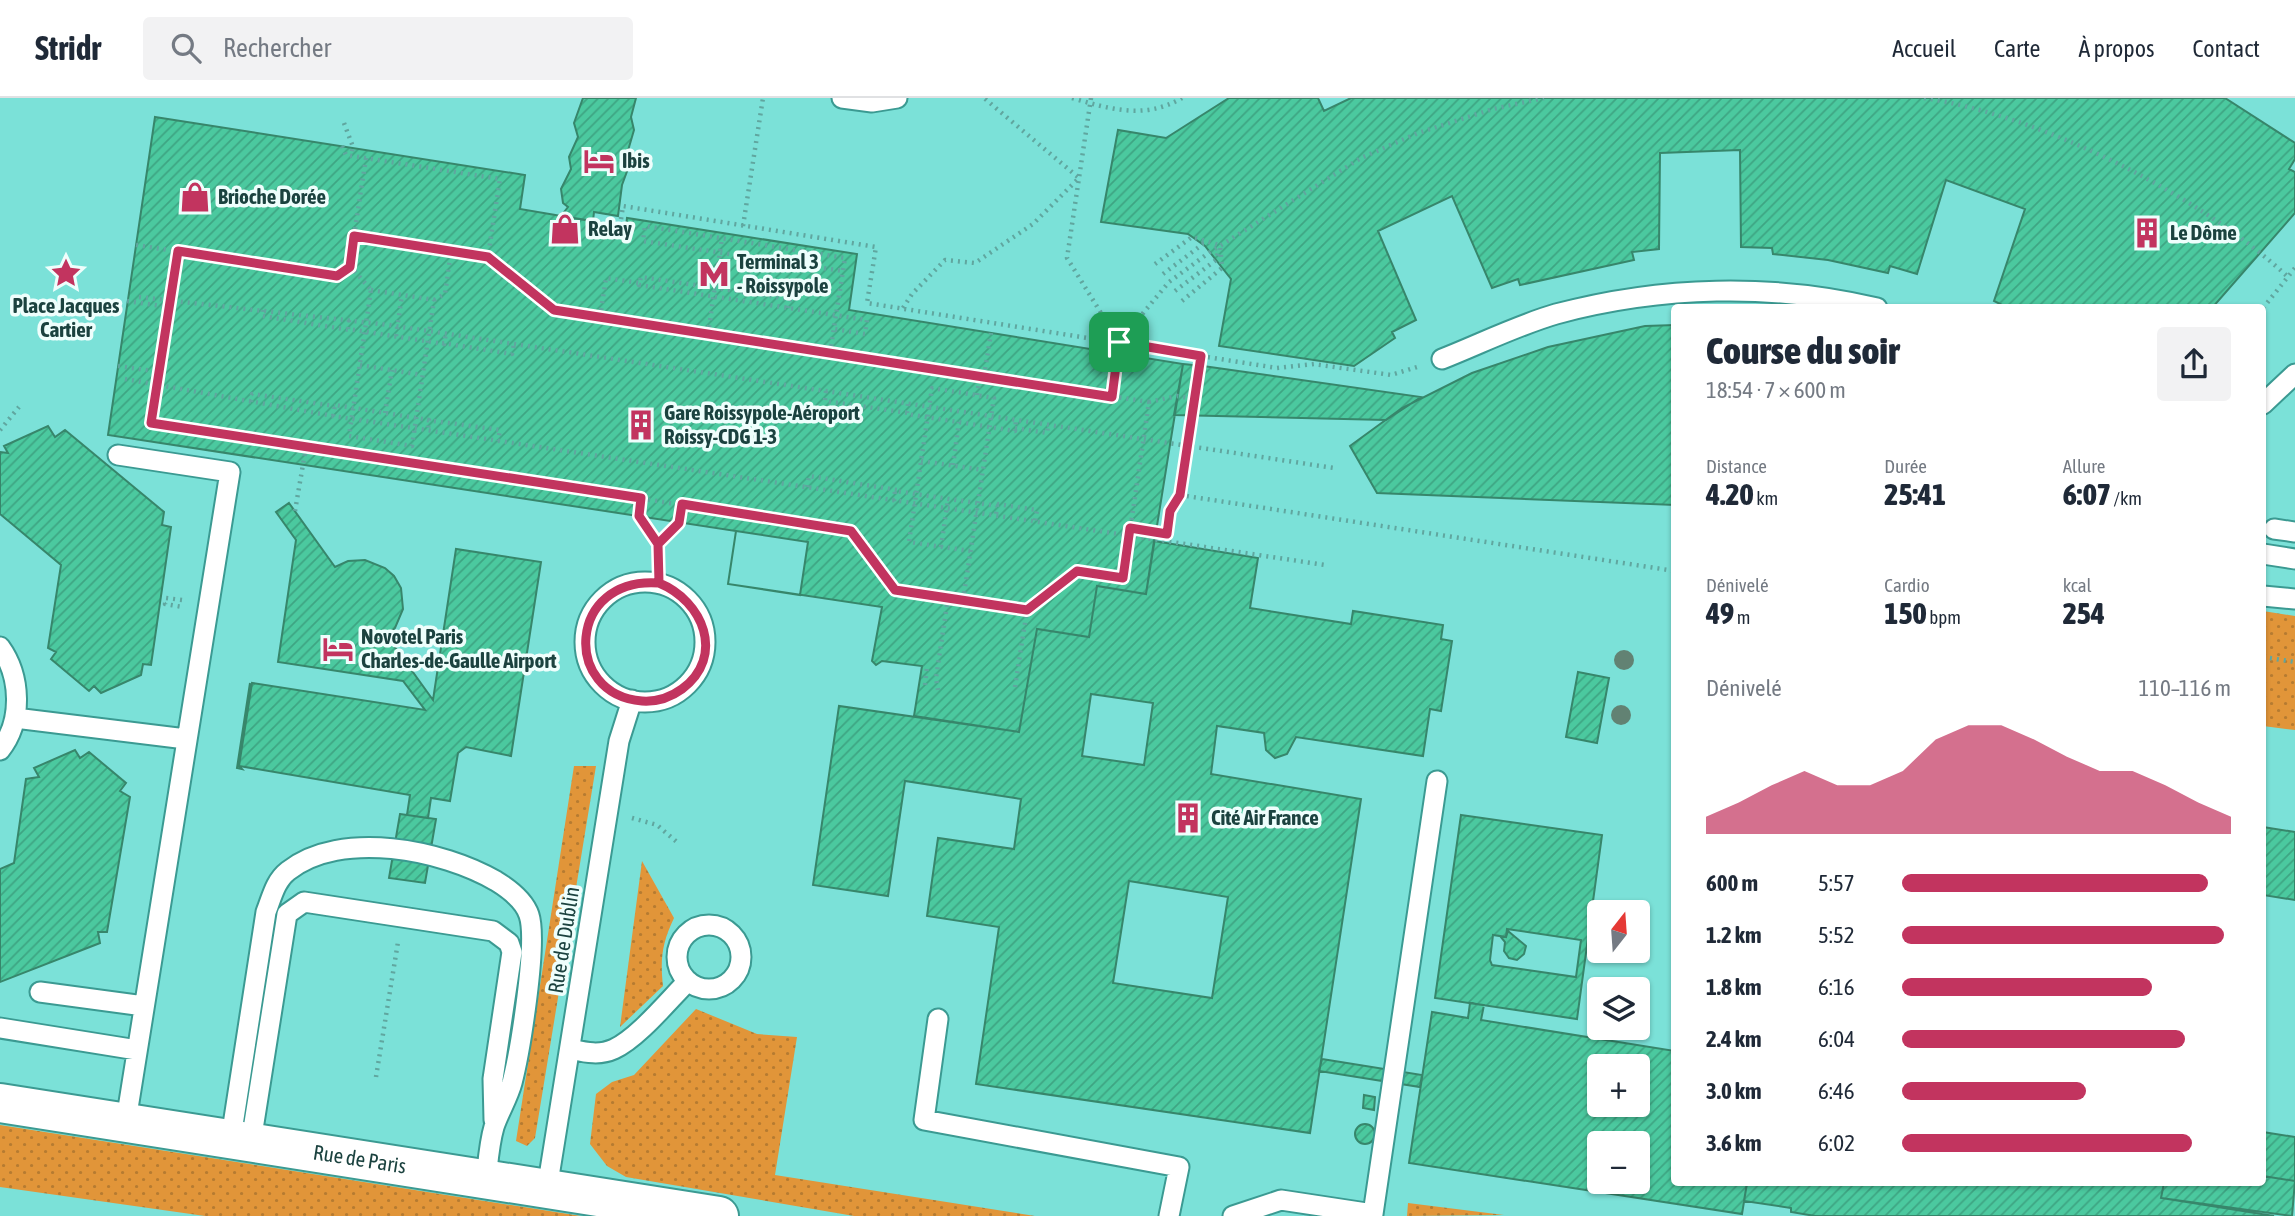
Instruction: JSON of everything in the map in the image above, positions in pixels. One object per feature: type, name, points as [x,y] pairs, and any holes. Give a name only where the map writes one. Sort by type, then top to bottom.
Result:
[{"type":"street","name":"Rue de Paris","points":[[0,1103],[719,1216]]},
{"type":"lane","points":[[842,98],[872,102],[897,98]]},
{"type":"lane","points":[[1442,359],[1556,315],[1700,289],[1762,291],[1850,304]]},
{"type":"lane","points":[[2266,401],[2295,374]]},
{"type":"lane","points":[[118,455],[230,472],[126,1121]]},
{"type":"lane","points":[[2274,529],[2295,532]]},
{"type":"lane","points":[[2266,554],[2295,559]]},
{"type":"lane","points":[[640,582],[659,583],[677,590],[691,603],[701,619],[705,637],[704,656],[697,673],[684,687],[668,697],[650,701],[632,700],[614,693],[599,681],[587,655],[587,628],[594,610],[606,596],[622,586],[640,582]]},
{"type":"lane","points":[[2266,596],[2295,599]]},
{"type":"lane","points":[[0,647],[13,671],[17,695],[15,718],[0,750]]},
{"type":"lane","name":"Rue de Dublin","points":[[547,1189],[619,741],[632,700]]},
{"type":"lane","points":[[15,718],[186,739]]},
{"type":"lane","points":[[1233,1216],[1281,1200],[1373,1214],[1437,781]]},
{"type":"lane","points":[[241,1140],[266,912],[276,884],[299,863],[344,850],[413,851],[459,863],[503,886],[528,912],[532,955],[514,1071],[494,1128]]},
{"type":"lane","points":[[241,1140],[287,914],[303,902],[493,931],[509,943],[512,952],[493,1079],[494,1128],[486,1180]]},
{"type":"lane","points":[[569,1049],[598,1053],[614,1049],[629,1039],[688,981]]},
{"type":"lane","points":[[40,992],[144,1006]]},
{"type":"lane","points":[[938,1019],[923,1120],[1179,1167],[1169,1216]]},
{"type":"lane","points":[[0,1028],[137,1049]]},
{"type":"path","points":[[743,226],[763,98]]},
{"type":"path","points":[[984,98],[1079,178]]},
{"type":"path","points":[[1072,98],[1091,101],[1119,111],[1150,111],[1182,98]]},
{"type":"path","points":[[1112,397],[1119,342],[1169,282],[1220,245],[1361,158],[1418,133],[1493,109],[1544,98]]},
{"type":"path","points":[[1924,98],[2002,118],[2076,145],[2157,184],[2232,231],[2288,277]]},
{"type":"path","points":[[1091,101],[1067,258],[1119,342]]},
{"type":"path","points":[[344,123],[353,147],[351,155]]},
{"type":"path","points":[[342,146],[346,155],[500,179],[488,257]]},
{"type":"path","points":[[380,160],[382,152]]},
{"type":"path","points":[[401,163],[402,155]]},
{"type":"path","points":[[136,245],[337,276],[350,267],[366,158]]},
{"type":"path","points":[[903,309],[912,293],[945,260],[975,263],[1032,224],[1079,178]]},
{"type":"path","points":[[620,226],[623,206],[876,247],[866,303],[1277,368],[1314,365],[1391,375]]},
{"type":"path","points":[[830,353],[834,329],[843,271],[845,258],[645,226],[643,241],[843,271]]},
{"type":"path","points":[[354,236],[488,257],[554,310],[1112,397],[1149,402],[1177,396],[1195,399]]},
{"type":"path","points":[[1155,264],[1192,237],[1220,245]]},
{"type":"path","points":[[708,334],[722,239]]},
{"type":"path","points":[[1163,274],[1203,244],[1220,245]]},
{"type":"path","points":[[1175,291],[1216,260],[1220,245]]},
{"type":"path","points":[[1182,301],[1222,268],[1220,245]]},
{"type":"path","points":[[794,264],[797,250]]},
{"type":"path","points":[[178,251],[151,423],[851,531],[895,590],[1027,610]]},
{"type":"path","points":[[350,267],[371,290],[434,300],[445,294],[451,251]]},
{"type":"path","points":[[2266,304],[2295,268]]},
{"type":"path","points":[[639,283],[640,276],[790,299],[788,308]]},
{"type":"path","points":[[600,317],[606,278],[867,320],[865,334],[834,329]]},
{"type":"path","points":[[371,290],[349,436],[412,446],[434,300]]},
{"type":"path","points":[[396,336],[402,295]]},
{"type":"path","points":[[139,296],[446,333],[1334,468]]},
{"type":"path","points":[[127,301],[169,307]]},
{"type":"path","points":[[263,310],[262,316],[354,330]]},
{"type":"path","points":[[349,320],[348,329],[444,344],[446,333]]},
{"type":"path","points":[[977,395],[991,333]]},
{"type":"path","points":[[438,342],[512,354],[514,344]]},
{"type":"path","points":[[1130,528],[1167,534],[1170,511],[1180,495],[1201,356]]},
{"type":"path","points":[[360,365],[422,375]]},
{"type":"path","points":[[118,366],[159,372]]},
{"type":"path","points":[[385,413],[391,370]]},
{"type":"path","points":[[125,379],[333,416],[1325,565]]},
{"type":"path","points":[[962,600],[970,551],[978,502],[994,398],[932,388],[909,542],[970,551]]},
{"type":"path","points":[[826,391],[825,401],[928,416]]},
{"type":"path","points":[[251,402],[252,394],[343,407]]},
{"type":"path","points":[[1015,687],[1027,610],[1077,571],[1123,578],[1149,402]]},
{"type":"path","points":[[908,404],[906,414],[1015,431],[1016,420]]},
{"type":"path","points":[[333,416],[335,405],[429,420],[428,430]]},
{"type":"path","points":[[0,430],[19,407]]},
{"type":"path","points":[[426,419],[500,430],[498,441]]},
{"type":"path","points":[[953,465],[959,422]]},
{"type":"path","points":[[990,425],[1046,433],[1048,425]]},
{"type":"path","points":[[295,511],[306,447]]},
{"type":"path","points":[[921,460],[983,470]]},
{"type":"path","points":[[807,487],[809,476],[916,493]]},
{"type":"path","points":[[894,501],[895,491],[997,506],[996,516]]},
{"type":"path","points":[[1180,495],[1671,570]]},
{"type":"path","points":[[641,498],[639,516],[658,544],[659,583]]},
{"type":"path","points":[[941,547],[948,499]]},
{"type":"path","points":[[978,502],[1037,510],[1035,522]]},
{"type":"path","points":[[658,544],[679,523],[682,504]]},
{"type":"path","points":[[186,601],[166,598],[165,604],[187,608]]},
{"type":"path","points":[[938,690],[936,678],[948,598]]},
{"type":"path","points":[[2266,657],[2295,662]]},
{"type":"path","points":[[925,685],[927,667]]},
{"type":"path","points":[[607,815],[657,824],[678,843]]},
{"type":"shaded area","points":[[0,98],[2295,98],[2295,1216],[0,1216]]},
{"type":"shaded area","points":[[2266,611],[2295,616],[2295,730],[2266,726]]},
{"type":"shaded area","points":[[574,766],[596,766],[535,1138],[527,1146],[516,1141]]},
{"type":"shaded area","points":[[642,861],[674,918],[663,951],[663,986],[620,1027]]},
{"type":"shaded area","points":[[696,1009],[757,1034],[797,1037],[775,1175],[1035,1216],[854,1216],[626,1177],[607,1166],[590,1144],[596,1094],[612,1082],[634,1075]]},
{"type":"shaded area","points":[[0,1125],[581,1216],[205,1216],[0,1187]]},
{"type":"shaded area","points":[[1408,1203],[1504,1215],[1407,1216]]},
{"type":"building","name":"Ibis","points":[[583,98],[636,98],[631,117],[634,130],[627,154],[629,166],[622,185],[618,216],[594,212],[593,221],[561,216],[568,207],[563,203],[561,189],[571,169],[569,157],[578,137],[574,123]]},
{"type":"building","name":"Le Dôme","points":[[1229,98],[1318,98],[1324,111],[1351,98],[2225,98],[2295,143],[2295,159],[2289,169],[2295,172],[2295,213],[2215,304],[2000,304],[1994,301],[2025,209],[1946,180],[1917,274],[1890,266],[1888,273],[1828,260],[1773,254],[1772,248],[1741,247],[1740,150],[1660,153],[1659,249],[1632,252],[1634,260],[1520,285],[1518,279],[1492,288],[1452,196],[1378,231],[1416,320],[1392,332],[1395,338],[1354,366],[1219,346],[1231,279],[1205,246],[1188,234],[1101,222],[1118,130],[1166,138]]},
{"type":"building","name":"Gare Roissypole-Aéroport Roissy-CDG 1-3","points":[[155,117],[525,175],[520,209],[626,227],[627,218],[857,254],[849,310],[1183,364],[1146,594],[1097,586],[1089,637],[1037,629],[1019,732],[914,716],[922,666],[882,661],[876,665],[872,661],[882,607],[728,584],[736,531],[108,435]]},
{"type":"building","points":[[1671,325],[1671,505],[1377,493],[1350,446],[1402,408],[1472,373],[1548,347],[1645,326]]},
{"type":"building","points":[[1183,364],[1421,397],[1386,420],[1174,415]]},
{"type":"building","points":[[48,426],[55,437],[65,430],[164,512],[162,525],[171,527],[151,665],[143,664],[141,675],[101,693],[94,686],[89,691],[51,659],[56,652],[48,648],[61,565],[0,514],[0,452],[8,453],[4,446]]},
{"type":"building","name":"Novotel Paris Charles-de-Gaulle Airport","points":[[289,503],[335,567],[348,561],[365,560],[385,568],[394,576],[401,588],[403,609],[395,628],[387,636],[433,700],[456,549],[541,562],[511,756],[466,747],[458,753],[450,801],[431,798],[428,818],[407,815],[410,795],[239,766],[252,683],[425,710],[403,681],[278,662],[296,540],[276,512]]},
{"type":"building","points":[[736,531],[808,542],[800,595],[728,584]]},
{"type":"building","name":"Cité Air France","points":[[1154,541],[1258,558],[1250,608],[1351,624],[1353,611],[1443,625],[1441,639],[1452,641],[1441,711],[1430,709],[1423,756],[1296,737],[1287,754],[1275,758],[1266,750],[1264,733],[1217,726],[1211,774],[1361,799],[1310,1133],[976,1084],[999,927],[927,916],[938,838],[1014,849],[1021,799],[905,781],[888,896],[813,885],[839,706],[1019,732],[1037,629],[1089,637],[1097,586],[1146,594]],"holes":[[[1091,694],[1153,703],[1144,765],[1082,756]],[[1129,881],[1228,897],[1212,998],[1113,983]]]},
{"type":"building","points":[[1578,672],[1609,678],[1597,743],[1566,737]]},
{"type":"building","points":[[250,683],[239,766],[242,769],[237,768]]},
{"type":"building","points":[[75,750],[80,758],[89,752],[126,783],[120,791],[130,797],[107,932],[98,932],[100,943],[0,982],[0,869],[14,863],[26,779],[39,777],[34,768]]},
{"type":"building","points":[[400,814],[436,819],[425,883],[389,878]]},
{"type":"building","points":[[1461,815],[1602,835],[1593,900],[1587,900],[1587,945],[1577,1019],[1435,998]],"holes":[[[1507,929],[1581,940],[1576,977],[1492,965],[1490,960],[1493,935],[1506,937]]]},
{"type":"building","points":[[2266,827],[2295,832],[2295,900],[2266,895]]},
{"type":"building","points":[[1508,931],[1526,946],[1524,954],[1517,960],[1509,958],[1504,951],[1505,942],[1500,936],[1506,937]]},
{"type":"building","points":[[1470,1003],[1484,1005],[1481,1020],[1587,1037],[1587,1040],[1606,1040],[1671,1050],[1671,1186],[1747,1186],[1742,1214],[1611,1194],[1650,1194],[1650,1131],[1587,1131],[1587,1190],[1409,1163],[1432,1012],[1468,1018]]},
{"type":"building","points":[[1322,1059],[1422,1075],[1420,1087],[1319,1071]]},
{"type":"building","points":[[1364,1095],[1375,1097],[1374,1110],[1363,1108]]},
{"type":"building","points":[[1365,1124],[1372,1127],[1375,1134],[1372,1141],[1365,1144],[1358,1141],[1355,1134],[1358,1127]]},
{"type":"building","points":[[2266,1132],[2295,1137],[2295,1181],[2266,1176]]},
{"type":"building","points":[[2266,1176],[2295,1181],[2292,1216],[2161,1198],[2163,1186],[2266,1186]]},
{"type":"building","points":[[1746,1186],[2163,1186],[2161,1198],[2274,1216],[1815,1216],[1791,1212],[1791,1208],[1744,1201]]},
{"type":"place","name":"Ibis","points":[[599,161]]},
{"type":"place","name":"Brioche Dorée","points":[[195,197]]},
{"type":"place","name":"Relay","points":[[565,229]]},
{"type":"place","name":"Le Dôme","points":[[2147,233]]},
{"type":"place","name":"Place Jacques Cartier","points":[[66,273]]},
{"type":"place","name":"Terminal 3 - Roissypole","points":[[714,274]]},
{"type":"place","name":"Gare Roissypole-Aéroport Roissy-CDG 1-3","points":[[641,425]]},
{"type":"place","name":"Novotel Paris Charles-de-Gaulle Airport","points":[[338,649]]},
{"type":"place","name":"Cité Air France","points":[[1188,818]]},
{"type":"route","points":[[1119,342],[1112,397],[554,310],[488,257],[354,236],[350,267],[337,276],[178,251],[151,423],[641,498],[639,516],[658,544],[659,583],[640,582],[622,586],[606,596],[594,610],[587,628],[585,646],[599,681],[614,693],[632,700],[650,701],[668,697],[684,687],[697,673],[704,656],[705,637],[701,619],[691,603],[677,590],[659,583],[658,544],[679,523],[682,504],[851,531],[895,590],[1027,610],[1077,571],[1123,578],[1130,528],[1167,534],[1170,511],[1180,495],[1201,356],[1119,342]]}]
